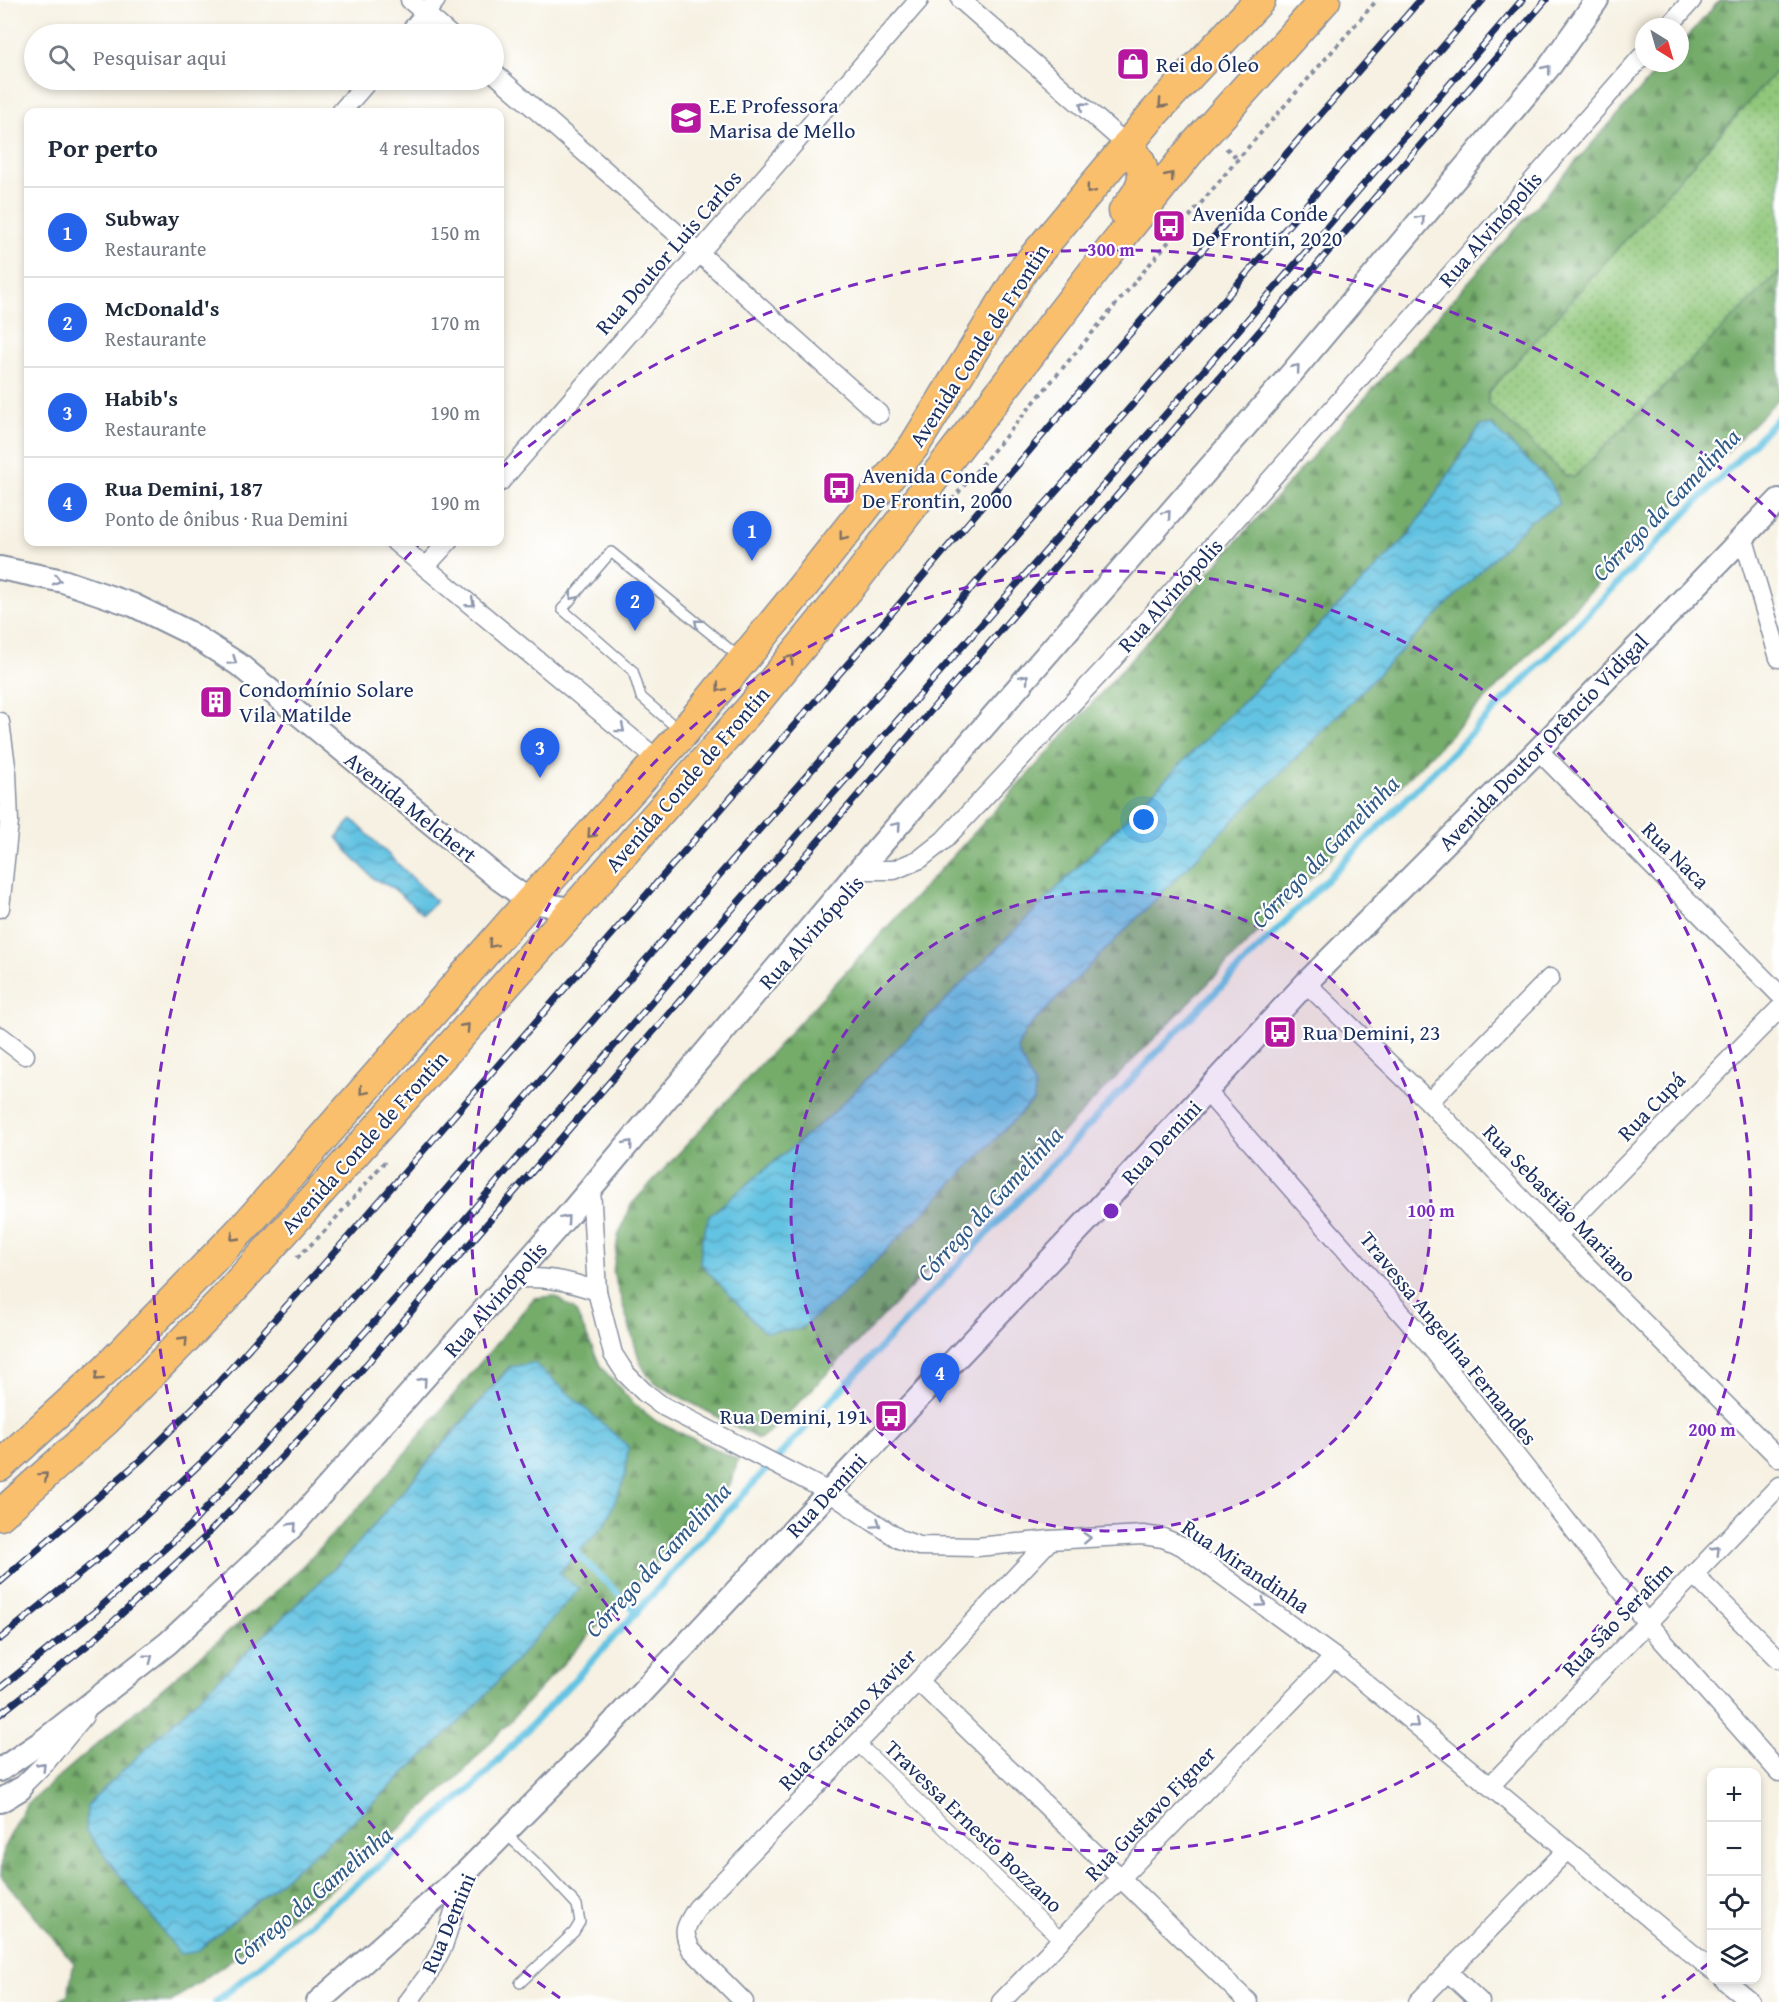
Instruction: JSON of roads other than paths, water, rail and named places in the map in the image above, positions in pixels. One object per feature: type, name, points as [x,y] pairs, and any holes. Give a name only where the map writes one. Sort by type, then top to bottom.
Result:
[{"type":"highway","name":"Avenida Conde de Frontin","points":[[0,1466],[106,1369],[248,1223],[530,900],[658,760],[743,660],[914,446],[1023,270],[1155,112],[1260,0]]},
{"type":"highway","name":"Avenida Conde de Frontin","points":[[0,1515],[106,1420],[222,1301],[751,708],[852,583],[1194,146],[1325,0]]},
{"type":"highway","points":[[975,424],[1031,325],[1054,292],[1135,198],[1144,172],[1137,154],[1127,145]]},
{"type":"street","points":[[410,0],[430,7],[442,24]]},
{"type":"street","name":"Rua Doutor Luis Carlos","points":[[504,477],[919,0]]},
{"type":"street","points":[[961,0],[1127,145]]},
{"type":"street","points":[[859,870],[1291,374],[1550,66],[1597,0]]},
{"type":"street","points":[[1676,18],[1692,0]]},
{"type":"street","points":[[416,24],[430,7]]},
{"type":"street","name":"Rua Alvinópolis","points":[[0,1770],[43,1740],[168,1643],[291,1528],[591,1188],[859,870],[894,870],[920,859],[944,840],[1130,639],[1635,64]]},
{"type":"street","points":[[504,82],[879,414]]},
{"type":"street","points":[[344,108],[360,90]]},
{"type":"street","name":"Avenida Doutor Orêncio Vidigal","points":[[1306,983],[1538,750],[1779,500]]},
{"type":"street","points":[[1743,536],[1779,658]]},
{"type":"street","points":[[400,546],[658,760]]},
{"type":"street","points":[[426,566],[444,546]]},
{"type":"street","name":"Avenida Melchert","points":[[0,567],[63,581],[133,605],[198,638],[238,664],[499,879],[530,900],[573,910]]},
{"type":"street","points":[[0,722],[7,773],[9,822],[0,908]]},
{"type":"street","name":"Rua Naca","points":[[1538,750],[1779,994]]},
{"type":"street","points":[[1429,1102],[1550,978]]},
{"type":"street","name":"Rua Demini","points":[[408,2002],[428,1975],[443,1946],[467,1871],[592,1745],[1088,1220],[1306,983]]},
{"type":"street","name":"Rua Sebastião Mariano","points":[[1306,983],[1429,1102],[1557,1236],[1779,1458]]},
{"type":"street","name":"Rua Cupá","points":[[1557,1236],[1779,1009]]},
{"type":"street","points":[[0,1036],[25,1055]]},
{"type":"street","name":"Travessa Angelina Fernandes","points":[[1207,1092],[1430,1346],[1477,1404],[1547,1499],[1646,1622],[1779,1772]]},
{"type":"street","name":"Rua Mirandinha","points":[[591,1188],[597,1291],[613,1354],[626,1374],[661,1405],[829,1492],[899,1539],[919,1546],[977,1547],[1143,1535],[1163,1538],[1182,1546],[1334,1657],[1707,1966]]},
{"type":"street","points":[[512,1279],[535,1277],[558,1279],[597,1291]]},
{"type":"street","name":"Rua São Serafim","points":[[1490,1786],[1779,1485]]},
{"type":"street","name":"Rua Graciano Xavier","points":[[744,2002],[691,1949],[684,1935],[697,1908],[918,1681],[1050,1540]]},
{"type":"street","points":[[1693,1574],[1779,1659]]},
{"type":"street","name":"Rua Gustavo Figner","points":[[1001,2002],[1334,1657]]},
{"type":"street","points":[[918,1681],[1248,2002]]},
{"type":"street","name":"Rua Alvinópolis","points":[[0,1807],[46,1762],[103,1693]]},
{"type":"street","name":"Travessa Ernesto Bozzano","points":[[857,1743],[1061,1940]]},
{"type":"street","points":[[0,1801],[20,1789]]},
{"type":"street","points":[[1418,2002],[1567,1850]]},
{"type":"street","points":[[318,2002],[467,1871]]},
{"type":"street","points":[[1448,1972],[1480,2002]]},
{"type":"street","points":[[1729,1984],[1751,2002]]},
{"type":"lane","points":[[682,732],[641,697],[633,671],[562,609],[611,552],[743,660]]},
{"type":"lane","points":[[505,1833],[577,1905],[580,1922],[574,1932],[520,1983]]},
{"type":"water","points":[[1491,425],[1551,483],[1559,504],[1530,521],[1026,1030],[1017,1049],[1035,1087],[1034,1100],[842,1295],[800,1329],[764,1332],[700,1263],[702,1239],[709,1216],[830,1116],[1409,535],[1480,426]]},
{"type":"water","points":[[352,819],[436,901],[423,914],[393,888],[374,879],[337,837]]},
{"type":"water","points":[[534,1363],[628,1446],[625,1477],[606,1523],[559,1573],[579,1589],[473,1709],[358,1817],[196,1952],[180,1954],[86,1831],[87,1805],[347,1556],[510,1367]]},
{"type":"waterway","name":"Córrego da Gamelinha","points":[[216,2002],[474,1786],[592,1661],[747,1490],[1179,1029],[1520,684],[1779,417]]},
{"type":"waterway","points":[[576,1553],[637,1612]]},
{"type":"railway","points":[[0,1582],[143,1458],[217,1384],[349,1236],[879,628],[1080,391],[1420,0]]},
{"type":"railway","points":[[0,1639],[110,1549],[203,1461],[295,1363],[1198,330],[1483,0]]},
{"type":"railway","points":[[0,1688],[97,1610],[192,1524],[421,1270],[713,931],[1193,383],[1522,0]]},
{"type":"railway","points":[[0,1714],[89,1644],[205,1537],[331,1406],[1546,0]]},
{"type":"place","name":"Rei do Óleo","points":[[1133,64]]},
{"type":"place","name":"E.E Professora Marisa de Mello","points":[[686,118]]},
{"type":"place","name":"Avenida Conde De Frontin, 2020","points":[[1169,226]]},
{"type":"place","name":"Avenida Conde De Frontin, 2000","points":[[839,488]]},
{"type":"place","name":"Subway","points":[[752,561]]},
{"type":"place","name":"McDonald's","points":[[635,631]]},
{"type":"place","name":"Condomínio Solare Vila Matilde","points":[[216,702]]},
{"type":"place","name":"Habib's","points":[[540,778]]},
{"type":"place","name":"Rua Demini, 23","points":[[1280,1032]]},
{"type":"place","name":"Rua Demini, 187","points":[[940,1403]]},
{"type":"place","name":"Rua Demini, 191","points":[[891,1416]]}]
